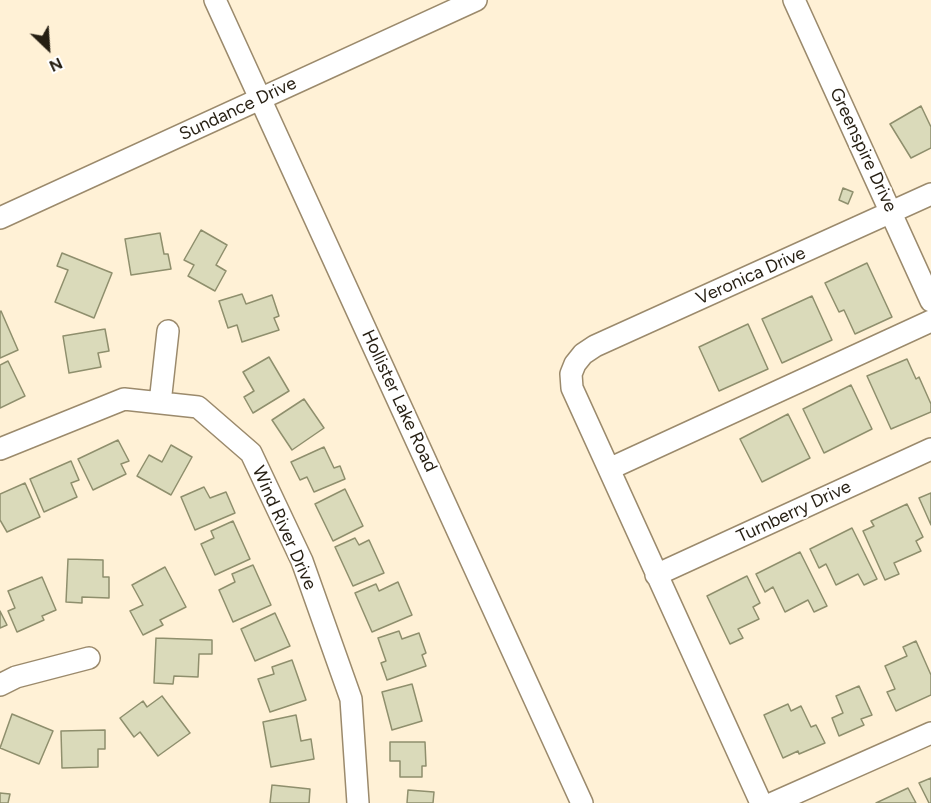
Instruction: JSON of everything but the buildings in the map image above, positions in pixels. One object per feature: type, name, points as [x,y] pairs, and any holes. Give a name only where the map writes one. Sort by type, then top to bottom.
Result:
[{"type":"street","name":"Hollister Lake Road","points":[[215,0],[582,803]]},
{"type":"street","name":"Sundance Drive","points":[[0,218],[476,0]]},
{"type":"street","name":"Greenspire Drive","points":[[794,0],[931,301]]},
{"type":"street","name":"Veronica Drive","points":[[609,469],[572,388],[571,374],[574,364],[595,346],[931,194]]},
{"type":"street","points":[[761,803],[609,469],[931,321]]},
{"type":"street","points":[[160,403],[168,331]]},
{"type":"street","name":"Wind River Drive","points":[[0,449],[124,399],[198,407],[251,453],[302,561],[351,699],[358,803]]},
{"type":"street","name":"Turnberry Drive","points":[[656,575],[931,449]]},
{"type":"street","points":[[0,685],[16,677],[89,658]]},
{"type":"street","points":[[773,803],[931,733]]}]
